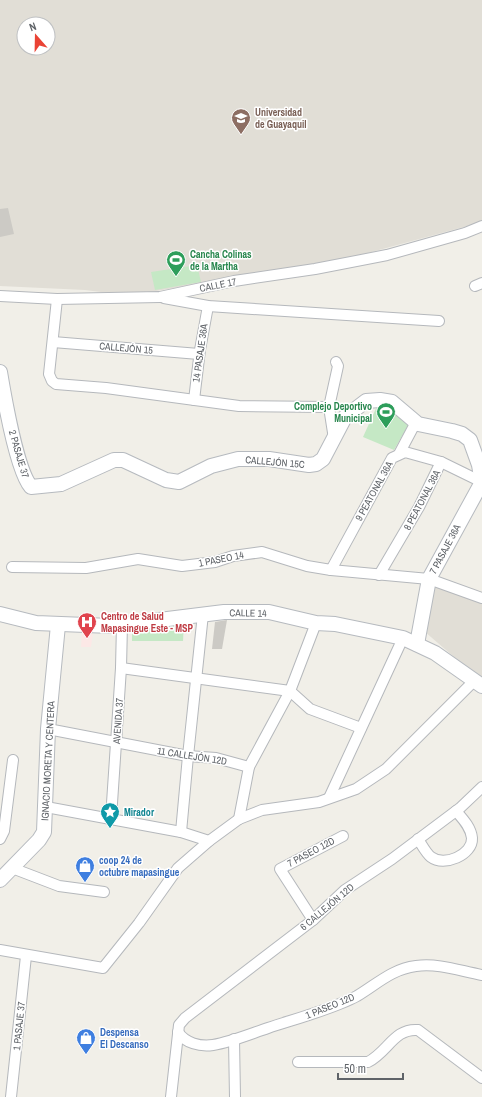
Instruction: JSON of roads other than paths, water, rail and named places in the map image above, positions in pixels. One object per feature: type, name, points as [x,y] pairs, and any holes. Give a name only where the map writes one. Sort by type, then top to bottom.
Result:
[{"type":"street","name":"CALLE 17","points":[[0,296],[57,299],[160,297],[234,281],[315,269],[387,255],[465,233],[482,226]]},
{"type":"street","points":[[160,297],[208,306],[440,321]]},
{"type":"street","points":[[57,299],[49,374],[52,381],[56,384],[106,388],[239,406],[330,407]]},
{"type":"street","name":"14 PASAJE 36A","points":[[194,400],[199,354],[208,306]]},
{"type":"street","name":"CALLEJÓN 15","points":[[53,342],[199,354]]},
{"type":"street","points":[[334,439],[330,407],[338,366],[336,362]]},
{"type":"street","name":"2 PASAJE 37","points":[[0,372],[16,451],[27,483],[31,487]]},
{"type":"street","name":"CALLEJÓN 15C","points":[[31,487],[61,484],[114,460],[123,460],[166,480],[179,482],[211,466],[238,459],[269,459],[309,465],[316,464],[323,459],[345,417],[366,401],[380,400],[392,402],[416,422],[428,427],[452,430],[462,434],[470,440],[479,465],[482,482]]},
{"type":"street","points":[[399,454],[416,422]]},
{"type":"street","name":"9 PEATONAL 36A","points":[[331,570],[392,458],[405,452],[441,462]]},
{"type":"street","name":"8 PEATONAL 36A","points":[[379,576],[419,507],[441,462],[482,482]]},
{"type":"street","name":"7 PASAJE 36A","points":[[417,644],[429,579],[482,482]]},
{"type":"street","name":"1 PASEO 14","points":[[12,567],[86,568],[138,559],[182,566],[215,562],[233,556],[262,552],[307,566],[331,570],[379,576],[429,579],[482,598]]},
{"type":"street","name":"CALLE 14","points":[[0,614],[36,623],[111,626],[203,614],[269,612],[316,624],[335,624],[403,638],[435,653],[478,683]]},
{"type":"street","points":[[181,832],[203,614]]},
{"type":"street","name":"AVENIDA 37","points":[[111,818],[121,668],[122,624]]},
{"type":"street","points":[[239,819],[249,767],[290,691],[316,624]]},
{"type":"street","name":"IGNACIO MORETA Y CENTERA","points":[[0,880],[44,832],[48,729],[58,625]]},
{"type":"street","points":[[329,798],[403,638]]},
{"type":"street","points":[[121,668],[290,691],[310,709],[361,728]]},
{"type":"street","points":[[0,950],[26,956],[103,968],[139,923],[178,868],[209,841],[239,819],[262,810],[329,798],[356,789],[386,769],[478,683]]},
{"type":"street","name":"11 CALLEJÓN 12D","points":[[48,729],[188,756],[216,758],[249,767]]},
{"type":"street","points":[[0,839],[4,831],[13,760]]},
{"type":"street","name":"6 CALLEJÓN 12D","points":[[178,1032],[179,1025],[185,1018],[313,920],[346,890],[456,811],[482,787]]},
{"type":"street","points":[[46,807],[181,832],[209,841]]},
{"type":"street","points":[[418,839],[431,857],[440,861],[453,860],[465,851],[470,845],[472,838],[466,823],[456,811]]},
{"type":"street","name":"7 PASEO 12D","points":[[313,920],[280,869],[343,836]]},
{"type":"street","points":[[12,868],[59,886],[104,892]]},
{"type":"street","name":"1 PASAJE 37","points":[[11,1097],[26,956]]},
{"type":"street","name":"1 PASEO 12D","points":[[178,1032],[182,1039],[190,1043],[211,1045],[234,1039],[305,1016],[356,996],[385,976],[416,966],[445,966],[482,975]]},
{"type":"street","points":[[298,1062],[368,1062],[402,1032],[418,1030],[482,1078]]},
{"type":"street","points":[[171,1097],[178,1032]]},
{"type":"street","points":[[234,1039],[235,1097]]},
{"type":"place","name":"Universidad de Guayaquil","points":[[241,135]]},
{"type":"place","name":"Cancha Colinas de la Martha","points":[[176,277]]},
{"type":"place","name":"Complejo Deportivo Municipal","points":[[386,429]]},
{"type":"place","name":"Centro de Salud Mapasingue Este - MSP","points":[[87,639]]},
{"type":"place","name":"Mirador","points":[[110,829]]},
{"type":"place","name":"coop 24 de octubre mapasingue","points":[[85,883]]},
{"type":"place","name":"Despensa El Descanso","points":[[86,1055]]}]
